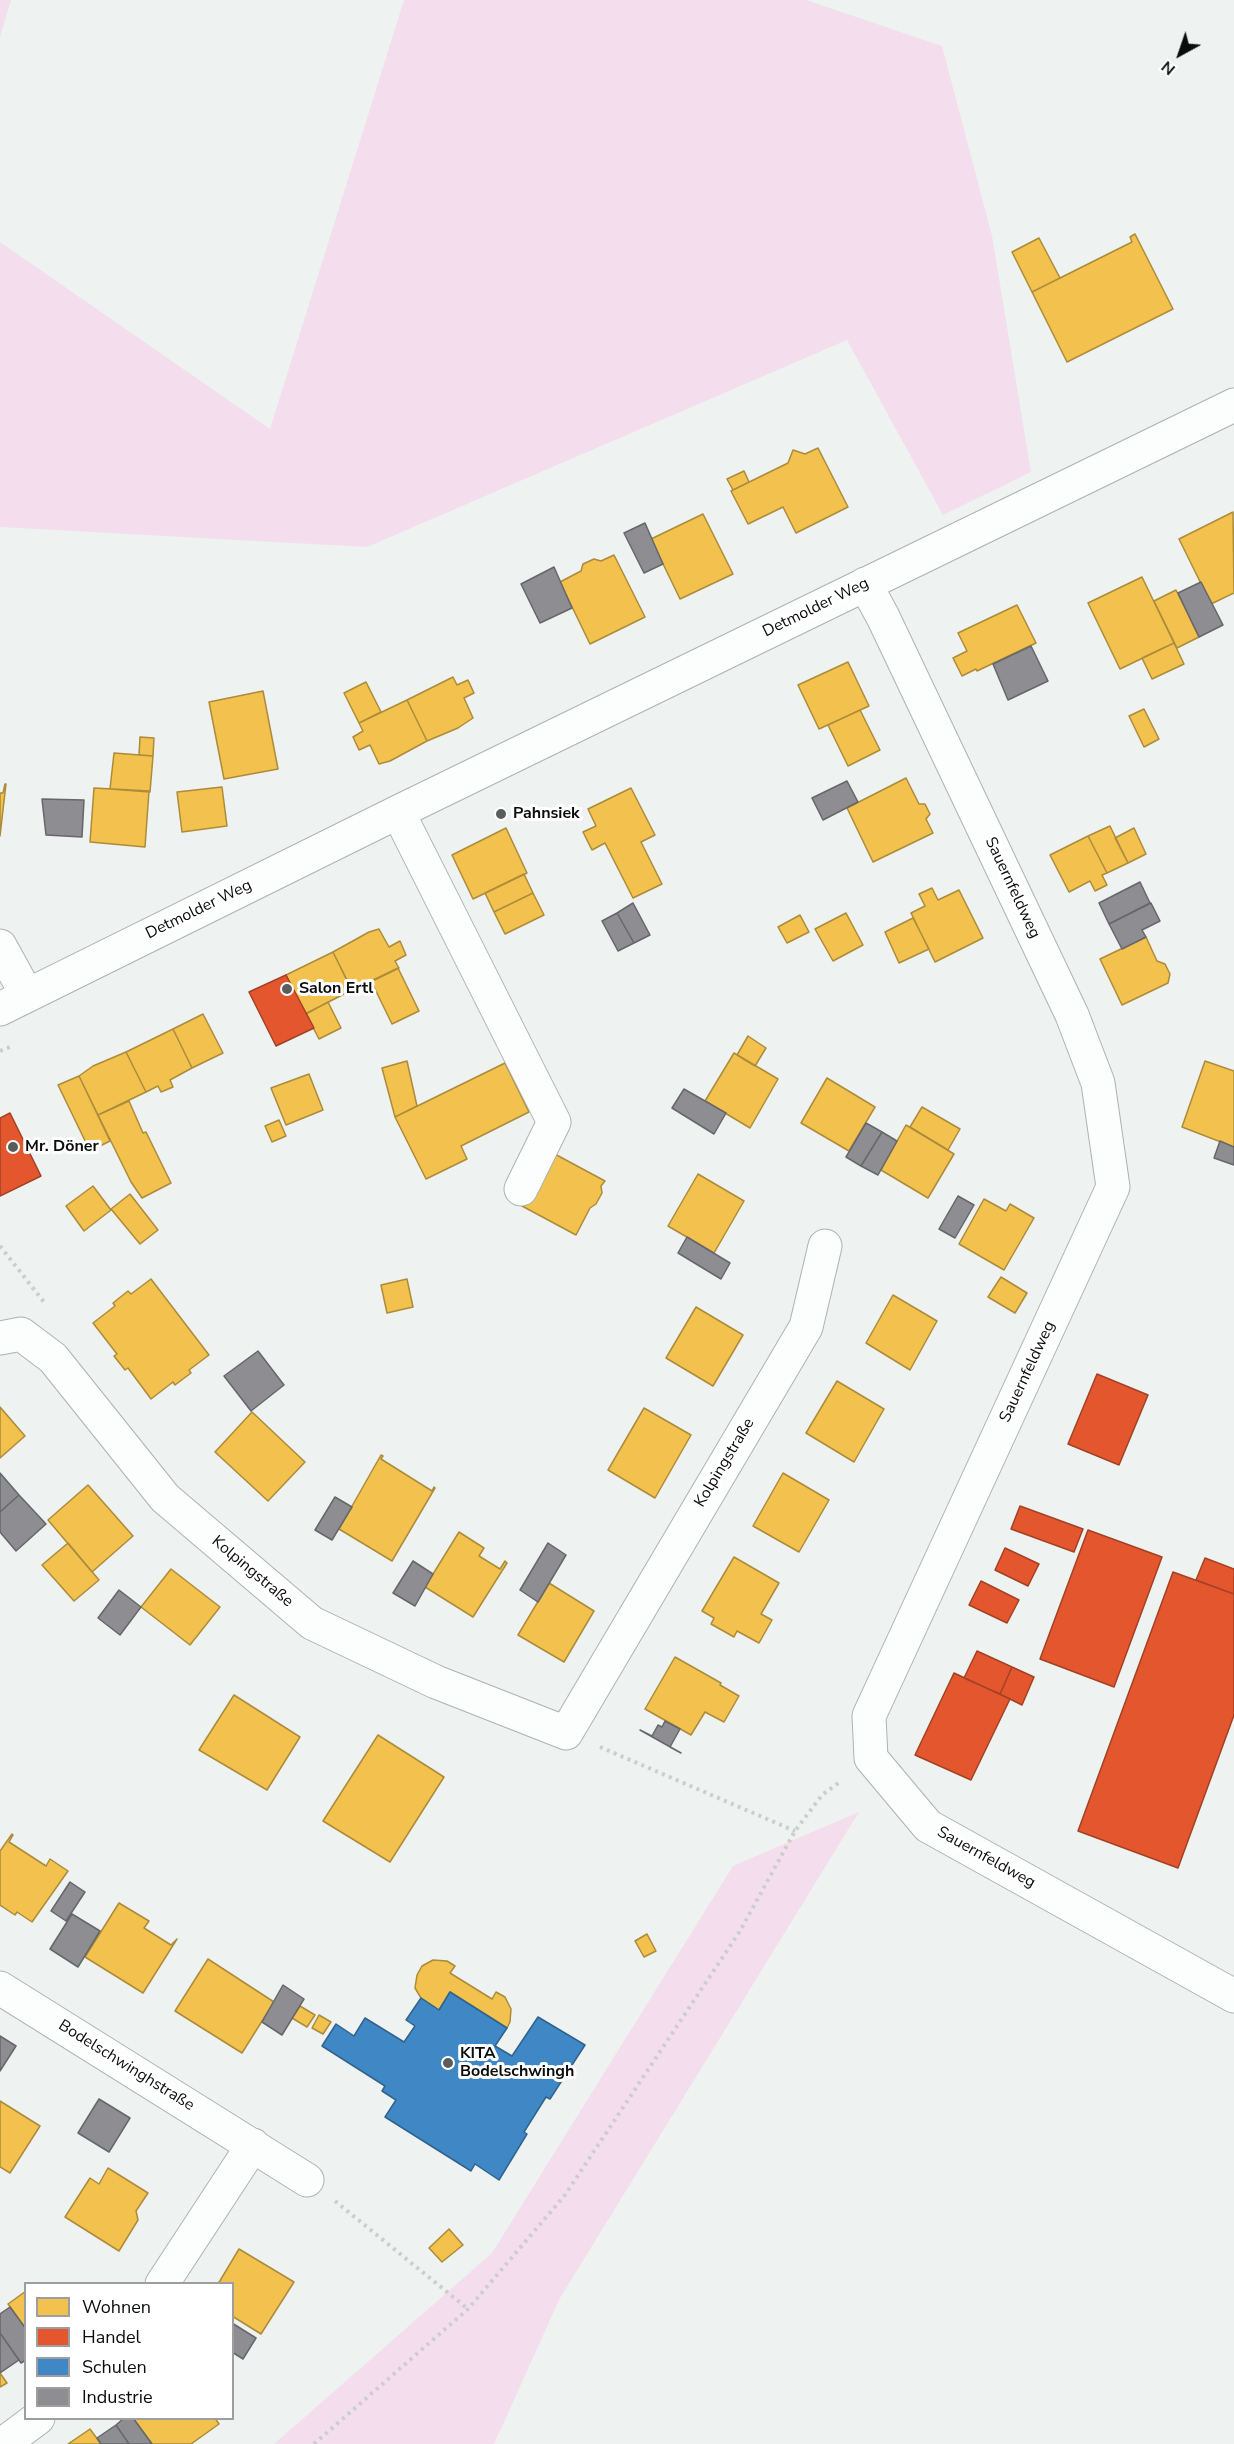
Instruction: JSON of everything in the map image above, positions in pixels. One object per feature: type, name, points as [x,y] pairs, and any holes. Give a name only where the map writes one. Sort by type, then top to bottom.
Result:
[{"type":"street","name":"Detmolder Weg","points":[[14,1002],[398,812],[1234,405]]},
{"type":"street","name":"Sauernfeldweg","points":[[865,584],[884,617],[1072,1014],[1098,1083],[1113,1187],[869,1716],[871,1758],[928,1826],[1234,1996]]},
{"type":"street","points":[[398,812],[554,1122],[521,1189]]},
{"type":"street","points":[[0,946],[14,1002]]},
{"type":"street","name":"Kolpingstraße","points":[[11,1336],[52,1358],[165,1498],[312,1623],[436,1682],[566,1732],[806,1327],[825,1246]]},
{"type":"street","name":"Bodelschwinghstraße","points":[[0,1988],[307,2180]]},
{"type":"street","points":[[163,2282],[253,2145]]},
{"type":"street","points":[[3,2444],[35,2420]]},
{"type":"path","points":[[0,1246],[45,1302],[11,1336]]},
{"type":"path","points":[[566,1732],[795,1831]]},
{"type":"path","points":[[314,2444],[468,2309],[565,2195],[740,1931],[795,1831],[822,1795],[871,1758]]},
{"type":"path","points":[[307,2180],[468,2309]]},
{"type":"shaded area","points":[[0,0],[11,0],[0,37]]},
{"type":"shaded area","points":[[404,0],[806,0],[942,46],[992,236],[1031,472],[943,515],[847,340],[367,547],[0,527],[0,242],[270,429]]},
{"type":"shaded area","points":[[859,1812],[560,2298],[494,2444],[274,2444],[492,2253],[733,1866]]},
{"type":"building: Wohnen","points":[[1135,234],[1173,309],[1067,362],[1032,292],[1132,242],[1130,237]]},
{"type":"building: Wohnen","points":[[1039,238],[1060,278],[1032,292],[1012,252]]},
{"type":"building: Wohnen","points":[[818,448],[848,507],[796,533],[783,507],[748,524],[731,491],[788,463],[793,450],[805,454]]},
{"type":"building: Wohnen","points":[[744,471],[749,482],[733,490],[727,479]]},
{"type":"building: Wohnen","points":[[1233,512],[1234,593],[1211,604],[1179,539]]},
{"type":"building: Wohnen","points":[[703,514],[733,574],[680,599],[651,539]]},
{"type":"building: Wohnen","points":[[614,555],[645,617],[590,644],[560,582],[581,571],[583,564],[594,559],[601,561]]},
{"type":"building: Wohnen","points":[[1142,577],[1174,643],[1120,669],[1088,603]]},
{"type":"building: Wohnen","points":[[1176,590],[1199,637],[1177,648],[1154,601]]},
{"type":"building: Wohnen","points":[[1017,605],[1036,643],[962,676],[953,658],[967,651],[958,633]]},
{"type":"building: Wohnen","points":[[1174,643],[1184,664],[1152,679],[1142,658]]},
{"type":"building: Wohnen","points":[[848,662],[869,706],[819,729],[798,685]]},
{"type":"building: Wohnen","points":[[453,677],[457,685],[468,680],[474,693],[464,698],[473,718],[458,728],[427,741],[407,700]]},
{"type":"building: Wohnen","points":[[366,682],[381,712],[359,723],[344,693]]},
{"type":"building: Wohnen","points":[[263,691],[278,769],[224,779],[209,702]]},
{"type":"building: Wohnen","points":[[407,700],[427,741],[390,761],[379,764],[370,745],[359,750],[353,737],[363,731],[359,723]]},
{"type":"building: Wohnen","points":[[1144,709],[1159,739],[1144,747],[1129,716]]},
{"type":"building: Wohnen","points":[[860,710],[880,750],[848,766],[828,725]]},
{"type":"building: Wohnen","points":[[140,737],[154,738],[153,756],[139,755]]},
{"type":"building: Wohnen","points":[[114,753],[153,756],[150,792],[110,789]]},
{"type":"building: Wohnen","points":[[906,778],[919,804],[925,804],[930,814],[926,819],[933,833],[873,862],[847,808]]},
{"type":"building: Wohnen","points":[[5,784],[0,836],[0,793],[3,793]]},
{"type":"building: Wohnen","points":[[222,787],[227,826],[182,832],[177,792]]},
{"type":"building: Wohnen","points":[[94,788],[149,791],[145,847],[90,842]]},
{"type":"building: Wohnen","points":[[631,788],[655,835],[641,842],[662,884],[633,898],[605,843],[592,850],[583,832],[596,826],[588,809]]},
{"type":"building: Wohnen","points":[[1110,826],[1128,863],[1107,873],[1088,836]]},
{"type":"building: Wohnen","points":[[506,828],[527,873],[473,899],[452,855]]},
{"type":"building: Wohnen","points":[[1134,828],[1146,854],[1128,863],[1115,838]]},
{"type":"building: Wohnen","points":[[1088,836],[1107,873],[1102,875],[1107,885],[1095,891],[1090,881],[1069,892],[1050,855]]},
{"type":"building: Wohnen","points":[[524,874],[533,893],[494,912],[485,893]]},
{"type":"building: Wohnen","points":[[932,888],[938,900],[959,890],[983,938],[935,962],[911,913],[925,906],[919,894]]},
{"type":"building: Wohnen","points":[[533,893],[544,915],[505,934],[494,912]]},
{"type":"building: Wohnen","points":[[846,913],[863,945],[833,961],[815,929]]},
{"type":"building: Wohnen","points":[[800,915],[809,932],[787,943],[778,927]]},
{"type":"building: Wohnen","points":[[913,918],[929,949],[899,963],[885,932]]},
{"type":"building: Wohnen","points":[[379,929],[389,947],[400,941],[406,955],[395,961],[399,968],[352,991],[333,952]]},
{"type":"building: Wohnen","points":[[1146,937],[1157,961],[1165,964],[1170,974],[1168,983],[1122,1005],[1100,959]]},
{"type":"building: Wohnen","points":[[333,952],[352,990],[305,1014],[286,975]]},
{"type":"building: Wohnen","points":[[398,968],[419,1011],[392,1024],[371,981]]},
{"type":"building: Wohnen","points":[[328,1002],[341,1028],[319,1039],[306,1014]]},
{"type":"building: Wohnen","points":[[203,1014],[223,1053],[192,1068],[173,1029]]},
{"type":"building: Wohnen","points":[[173,1029],[192,1068],[170,1080],[173,1087],[161,1092],[158,1086],[146,1092],[126,1052]]},
{"type":"building: Wohnen","points":[[748,1036],[766,1048],[755,1066],[737,1055]]},
{"type":"building: Wohnen","points":[[126,1052],[146,1092],[98,1115],[79,1076],[93,1066]]},
{"type":"building: Wohnen","points":[[734,1053],[778,1079],[750,1128],[705,1101]]},
{"type":"building: Wohnen","points":[[407,1061],[417,1106],[395,1117],[382,1068]]},
{"type":"building: Wohnen","points":[[1205,1061],[1234,1071],[1234,1147],[1182,1127]]},
{"type":"building: Wohnen","points":[[505,1063],[529,1112],[461,1146],[467,1159],[426,1179],[395,1117]]},
{"type":"building: Wohnen","points":[[309,1074],[323,1110],[286,1125],[271,1088]]},
{"type":"building: Wohnen","points":[[79,1076],[110,1141],[90,1151],[58,1085]]},
{"type":"building: Wohnen","points":[[827,1078],[875,1107],[849,1151],[801,1123]]},
{"type":"building: Wohnen","points":[[129,1101],[143,1133],[146,1132],[171,1183],[142,1198],[131,1182],[98,1115]]},
{"type":"building: Wohnen","points":[[922,1107],[960,1129],[948,1150],[910,1127]]},
{"type":"building: Wohnen","points":[[279,1120],[286,1136],[272,1142],[265,1126]]},
{"type":"building: Wohnen","points":[[906,1125],[954,1154],[928,1198],[881,1170]]},
{"type":"building: Wohnen","points":[[551,1152],[605,1181],[601,1186],[602,1193],[596,1204],[590,1208],[576,1235],[522,1206]]},
{"type":"building: Wohnen","points":[[698,1174],[744,1201],[714,1253],[668,1226]]},
{"type":"building: Wohnen","points":[[93,1186],[111,1210],[84,1231],[66,1206]]},
{"type":"building: Wohnen","points":[[130,1194],[158,1230],[140,1244],[111,1209]]},
{"type":"building: Wohnen","points":[[984,1199],[1006,1211],[1010,1204],[1034,1218],[1004,1270],[959,1244]]},
{"type":"building: Wohnen","points":[[1001,1277],[1027,1293],[1015,1313],[988,1297]]},
{"type":"building: Wohnen","points":[[151,1279],[209,1355],[189,1370],[191,1373],[175,1385],[173,1382],[151,1399],[128,1368],[125,1370],[114,1356],[117,1354],[93,1323],[115,1306],[113,1303],[128,1291],[131,1294]]},
{"type":"building: Wohnen","points":[[407,1279],[413,1307],[387,1313],[381,1285]]},
{"type":"building: Wohnen","points":[[893,1295],[937,1321],[910,1370],[866,1343]]},
{"type":"building: Wohnen","points":[[696,1307],[743,1335],[713,1386],[666,1358]]},
{"type":"building: Wohnen","points":[[837,1381],[884,1409],[854,1462],[806,1433]]},
{"type":"building: Wohnen","points":[[0,1407],[25,1436],[0,1458]]},
{"type":"building: Wohnen","points":[[644,1408],[691,1435],[655,1498],[608,1470]]},
{"type":"building: Wohnen","points":[[252,1412],[305,1462],[268,1501],[215,1452]]},
{"type":"building: Wohnen","points":[[381,1455],[383,1456],[381,1459],[432,1491],[435,1488],[392,1561],[339,1529]]},
{"type":"building: Wohnen","points":[[783,1473],[829,1500],[799,1552],[753,1526]]},
{"type":"building: Wohnen","points":[[88,1485],[133,1536],[92,1572],[48,1520]]},
{"type":"building: Wohnen","points":[[459,1532],[484,1548],[479,1556],[500,1569],[505,1561],[507,1563],[473,1617],[425,1587]]},
{"type":"building: Wohnen","points":[[68,1543],[99,1580],[74,1601],[42,1565]]},
{"type":"building: Wohnen","points":[[734,1557],[779,1583],[761,1614],[772,1620],[759,1643],[737,1631],[734,1637],[711,1624],[714,1618],[702,1611]]},
{"type":"building: Wohnen","points":[[171,1569],[220,1607],[190,1645],[141,1607]]},
{"type":"building: Wohnen","points":[[549,1583],[594,1611],[564,1662],[518,1635]]},
{"type":"building: Wohnen","points":[[675,1657],[739,1696],[724,1722],[705,1712],[691,1735],[645,1709]]},
{"type":"building: Wohnen","points":[[234,1695],[300,1737],[267,1790],[199,1750]]},
{"type":"building: Wohnen","points":[[378,1735],[444,1777],[390,1862],[323,1821]]},
{"type":"building: Wohnen","points":[[12,1834],[9,1842],[46,1866],[50,1859],[68,1871],[32,1922],[0,1905],[0,1851]]},
{"type":"building: Wohnen","points":[[119,1903],[149,1921],[144,1928],[171,1945],[177,1939],[143,1993],[85,1957]]},
{"type":"building: Wohnen","points":[[647,1934],[656,1951],[644,1957],[635,1941]]},
{"type":"building: Wohnen","points":[[208,1959],[274,2002],[242,2053],[175,2011]]},
{"type":"building: Wohnen","points":[[433,1960],[447,1961],[455,1966],[450,1973],[492,1999],[496,1992],[505,1997],[511,2009],[507,2028],[450,1992],[439,2010],[421,1998],[415,1988],[417,1975],[422,1966]]},
{"type":"building: Wohnen","points":[[300,2006],[315,2015],[307,2027],[292,2018]]},
{"type":"building: Wohnen","points":[[319,2015],[331,2022],[323,2034],[312,2028]]},
{"type":"building: Wohnen","points":[[0,2101],[40,2126],[10,2173],[0,2167]]},
{"type":"building: Wohnen","points":[[108,2168],[148,2193],[136,2211],[138,2220],[119,2251],[65,2217],[90,2178],[99,2184]]},
{"type":"building: Wohnen","points":[[449,2229],[463,2245],[442,2262],[429,2248]]},
{"type":"building: Wohnen","points":[[239,2249],[294,2282],[261,2334],[234,2317],[234,2282],[219,2282]]},
{"type":"building: Wohnen","points":[[24,2292],[24,2326],[8,2304]]},
{"type":"building: Wohnen","points":[[0,2373],[7,2383],[0,2387]]},
{"type":"building: Wohnen","points":[[134,2420],[216,2420],[219,2424],[191,2444],[152,2444]]},
{"type":"building: Wohnen","points":[[90,2429],[101,2444],[68,2444]]},
{"type":"building: Handel","points":[[286,975],[314,1028],[276,1046],[249,992]]},
{"type":"building: Handel","name":"Mr. Döner","points":[[10,1113],[41,1176],[0,1196],[0,1118]]},
{"type":"building: Handel","points":[[1097,1374],[1148,1395],[1119,1465],[1068,1444]]},
{"type":"building: Handel","points":[[1020,1506],[1083,1529],[1074,1552],[1011,1529]]},
{"type":"building: Handel","points":[[1088,1530],[1162,1557],[1114,1687],[1040,1659]]},
{"type":"building: Handel","points":[[1005,1548],[1039,1564],[1028,1586],[995,1570]]},
{"type":"building: Handel","points":[[1205,1558],[1234,1569],[1234,1594],[1196,1580]]},
{"type":"building: Handel","points":[[1173,1572],[1234,1594],[1234,1715],[1178,1868],[1078,1831]]},
{"type":"building: Handel","points":[[981,1581],[1019,1600],[1007,1623],[969,1605]]},
{"type":"building: Handel","points":[[977,1651],[1012,1667],[1000,1694],[964,1678]]},
{"type":"building: Handel","points":[[1012,1667],[1034,1677],[1022,1705],[1000,1694]]},
{"type":"building: Handel","points":[[954,1673],[1010,1699],[971,1780],[915,1755]]},
{"type":"building: Schulen","points":[[450,1992],[507,2028],[495,2046],[512,2056],[538,2017],[585,2045],[550,2099],[546,2097],[524,2132],[527,2134],[499,2180],[475,2164],[471,2171],[385,2117],[396,2100],[382,2091],[385,2086],[322,2046],[336,2024],[354,2036],[365,2018],[404,2042],[415,2026],[406,2020],[421,1998],[439,2010]]},
{"type":"building: Industrie","points":[[645,523],[663,564],[644,573],[624,533]]},
{"type":"building: Industrie","points":[[554,567],[572,608],[540,623],[521,584]]},
{"type":"building: Industrie","points":[[1201,582],[1223,625],[1199,637],[1178,593]]},
{"type":"building: Industrie","points":[[1031,646],[1048,681],[1008,700],[993,664]]},
{"type":"building: Industrie","points":[[847,781],[858,802],[823,820],[812,798]]},
{"type":"building: Industrie","points":[[42,799],[84,800],[82,837],[46,835]]},
{"type":"building: Industrie","points":[[1140,882],[1150,903],[1109,924],[1099,903]]},
{"type":"building: Industrie","points":[[633,903],[650,935],[634,943],[617,913]]},
{"type":"building: Industrie","points":[[1151,903],[1160,921],[1142,930],[1146,937],[1122,949],[1109,924]]},
{"type":"building: Industrie","points":[[617,913],[634,943],[618,951],[602,921]]},
{"type":"building: Industrie","points":[[684,1089],[726,1113],[714,1134],[672,1108]]},
{"type":"building: Industrie","points":[[866,1123],[882,1132],[861,1166],[846,1157]]},
{"type":"building: Industrie","points":[[882,1132],[897,1141],[878,1175],[861,1166]]},
{"type":"building: Industrie","points":[[1220,1141],[1234,1147],[1234,1165],[1214,1158]]},
{"type":"building: Industrie","points":[[958,1196],[974,1205],[955,1238],[939,1229]]},
{"type":"building: Industrie","points":[[687,1237],[730,1263],[721,1279],[678,1253]]},
{"type":"building: Industrie","points":[[258,1351],[284,1385],[251,1411],[224,1376]]},
{"type":"building: Industrie","points":[[0,1473],[19,1495],[0,1512]]},
{"type":"building: Industrie","points":[[19,1495],[46,1524],[16,1551],[0,1532],[0,1512]]},
{"type":"building: Industrie","points":[[335,1497],[352,1507],[332,1540],[315,1530]]},
{"type":"building: Industrie","points":[[548,1543],[566,1555],[538,1602],[520,1590]]},
{"type":"building: Industrie","points":[[413,1561],[433,1574],[415,1606],[393,1593]]},
{"type":"building: Industrie","points":[[119,1590],[141,1607],[120,1635],[98,1618]]},
{"type":"building: Industrie","points":[[665,1721],[680,1729],[670,1747],[640,1730],[652,1736],[658,1725],[662,1727]]},
{"type":"building: Industrie","points":[[70,1882],[85,1892],[66,1921],[51,1911]]},
{"type":"building: Industrie","points":[[72,1914],[100,1931],[78,1967],[50,1949]]},
{"type":"building: Industrie","points":[[283,1985],[304,1999],[282,2035],[262,2022]]},
{"type":"building: Industrie","points":[[0,2036],[16,2046],[0,2071]]},
{"type":"building: Industrie","points":[[99,2099],[130,2118],[109,2152],[78,2133]]},
{"type":"building: Industrie","points":[[10,2307],[24,2326],[24,2361],[21,2363],[0,2333],[0,2314]]},
{"type":"building: Industrie","points":[[234,2324],[256,2338],[243,2359],[234,2353]]},
{"type":"building: Industrie","points":[[0,2333],[19,2360],[0,2373]]},
{"type":"building: Industrie","points":[[122,2420],[134,2420],[152,2444],[129,2444],[116,2425]]},
{"type":"building: Industrie","points":[[116,2425],[129,2444],[101,2444],[97,2438]]},
{"type":"place","name":"Pahnsiek","points":[[501,814]]},
{"type":"place","name":"Salon Ertl","points":[[287,989]]},
{"type":"place","name":"Mr. Döner","points":[[13,1147]]},
{"type":"place","name":"KITA Bodelschwingh","points":[[448,2063]]}]
